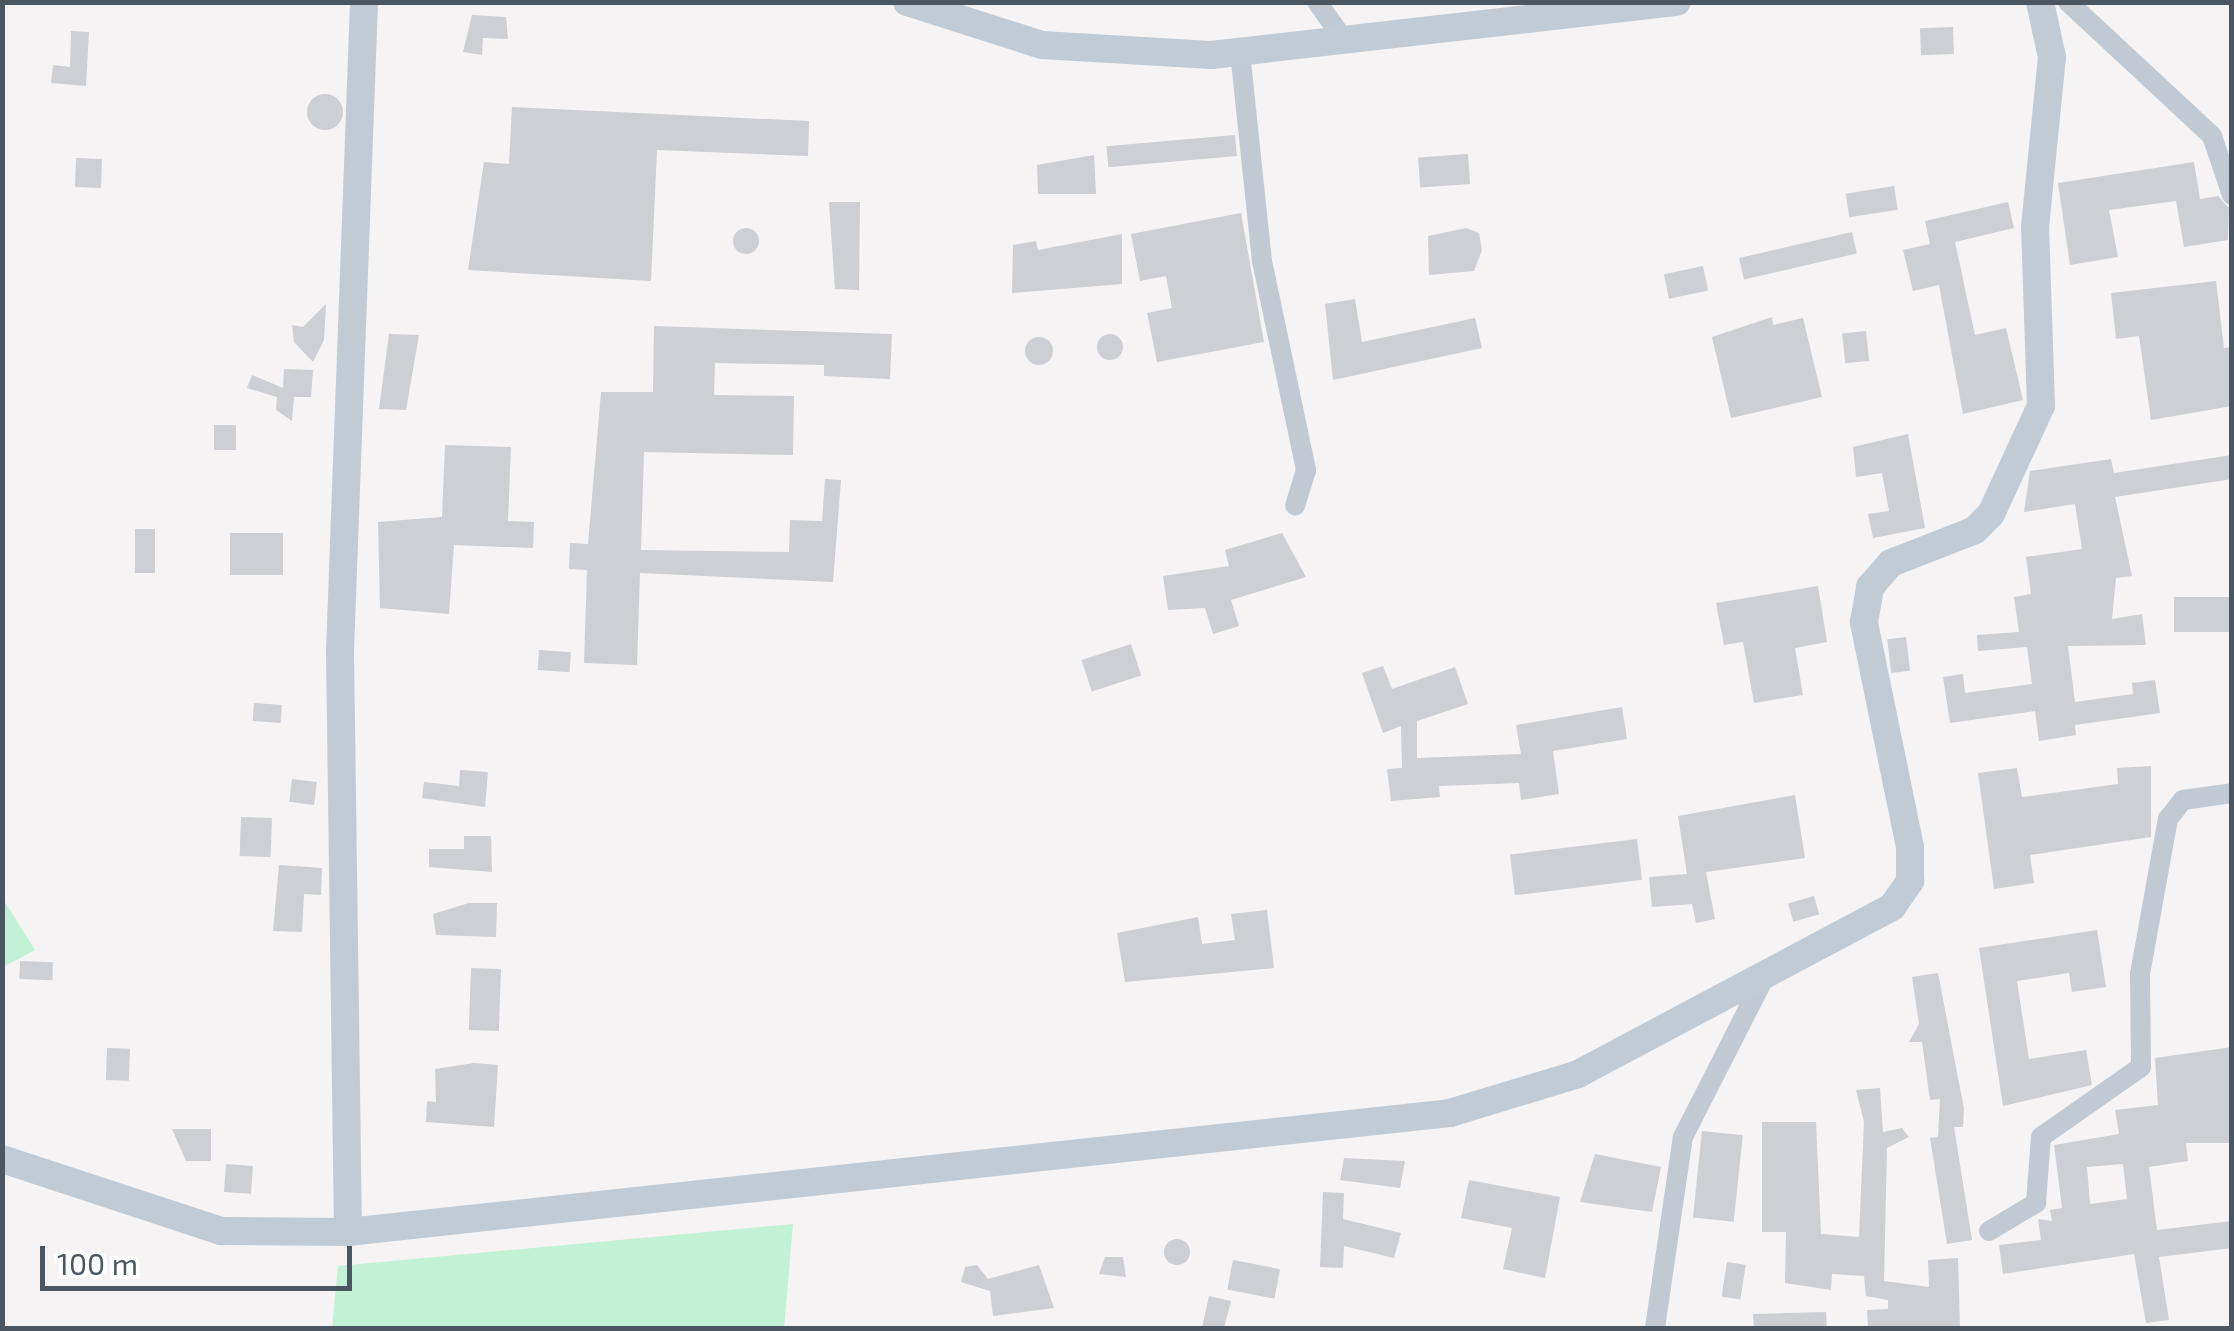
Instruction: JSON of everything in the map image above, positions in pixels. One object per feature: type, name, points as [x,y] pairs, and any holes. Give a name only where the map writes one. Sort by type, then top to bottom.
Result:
[{"type":"street","points":[[348,1232],[340,650],[364,2]]},
{"type":"street","points":[[907,2],[1042,45],[1240,52],[1677,2]]},
{"type":"street","points":[[1317,2],[1344,40]]},
{"type":"street","points":[[2,1158],[222,1231],[348,1232],[1450,1113],[1578,1074],[1892,907],[1910,881],[1864,622],[1870,587],[1891,563],[1974,530],[1991,514],[2041,406],[2035,227],[2052,57],[2040,2]]},
{"type":"street","points":[[2068,2],[2212,136],[2232,195]]},
{"type":"street","points":[[1240,52],[1262,260],[1306,470],[1295,505]]},
{"type":"street","points":[[1989,1231],[2036,1203],[2041,1136],[2140,1067],[2140,974],[2168,818],[2183,800],[2232,793]]},
{"type":"street","points":[[1654,1328],[1683,1137],[1764,978]]},
{"type":"green space","points":[[3,899],[35,950],[2,967]]},
{"type":"green space","points":[[793,1224],[784,1328],[332,1328],[338,1266]]},
{"type":"building","points":[[472,15],[506,17],[508,39],[483,38],[482,55],[463,52]]},
{"type":"building","points":[[1953,27],[1954,54],[1921,55],[1920,28]]},
{"type":"building","points":[[71,31],[89,32],[86,86],[51,83],[53,65],[70,67]]},
{"type":"building","points":[[325,94],[338,99],[343,112],[338,125],[325,130],[312,125],[307,112],[312,99]]},
{"type":"building","points":[[512,107],[809,121],[808,156],[657,150],[651,281],[468,270],[484,162],[509,164]]},
{"type":"building","points":[[1235,135],[1237,156],[1108,167],[1106,146]]},
{"type":"building","points":[[1468,154],[1470,184],[1420,187],[1418,157]]},
{"type":"building","points":[[1094,155],[1096,194],[1038,194],[1037,165]]},
{"type":"building","points":[[76,158],[102,159],[101,188],[75,187]]},
{"type":"building","points":[[2194,162],[2200,199],[2218,196],[2229,208],[2228,240],[2184,247],[2176,201],[2109,210],[2118,257],[2070,265],[2058,183]]},
{"type":"building","points":[[1894,186],[1898,210],[1849,217],[1846,194]]},
{"type":"building","points":[[829,202],[860,202],[859,290],[835,289]]},
{"type":"building","points":[[2008,202],[2014,228],[1955,242],[1975,335],[2006,328],[2023,400],[1963,414],[1939,285],[1913,291],[1903,250],[1930,244],[1925,221]]},
{"type":"building","points":[[1241,213],[1264,342],[1157,362],[1147,313],[1172,308],[1166,276],[1140,281],[1131,234]]},
{"type":"building","points":[[746,228],[755,232],[759,241],[755,250],[746,254],[737,250],[733,241],[737,232]]},
{"type":"building","points":[[1466,228],[1479,233],[1482,250],[1474,271],[1429,275],[1428,236]]},
{"type":"building","points":[[1852,232],[1857,253],[1744,280],[1739,258]]},
{"type":"building","points":[[1122,234],[1122,284],[1012,293],[1013,245],[1036,241],[1038,250]]},
{"type":"building","points":[[1703,266],[1708,290],[1669,299],[1664,274]]},
{"type":"building","points":[[2216,281],[2224,348],[2232,347],[2232,406],[2151,420],[2139,336],[2116,339],[2111,293]]},
{"type":"building","points":[[1355,299],[1362,342],[1475,318],[1482,348],[1333,380],[1325,304]]},
{"type":"building","points":[[326,304],[324,340],[313,362],[294,342],[292,325],[303,327]]},
{"type":"building","points":[[1772,317],[1773,325],[1803,318],[1822,397],[1731,418],[1712,337]]},
{"type":"building","points":[[654,326],[892,334],[890,379],[824,376],[824,365],[715,363],[714,395],[794,396],[793,455],[644,452],[641,550],[789,552],[790,520],[822,521],[825,479],[841,480],[833,582],[640,573],[637,665],[584,663],[587,570],[569,569],[570,543],[588,544],[601,392],[653,392]]},
{"type":"building","points":[[1866,331],[1869,361],[1845,363],[1842,334]]},
{"type":"building","points":[[389,334],[419,335],[406,410],[379,409]]},
{"type":"building","points":[[1110,334],[1119,338],[1123,347],[1119,356],[1110,360],[1101,356],[1097,347],[1101,338]]},
{"type":"building","points":[[1039,337],[1049,341],[1053,351],[1049,361],[1039,365],[1029,361],[1025,351],[1029,341]]},
{"type":"building","points":[[284,369],[313,370],[311,397],[294,397],[292,421],[276,410],[277,397],[247,388],[252,375],[283,388]]},
{"type":"building","points":[[214,425],[236,425],[236,450],[214,450]]},
{"type":"building","points":[[1908,434],[1925,528],[1873,538],[1868,514],[1889,511],[1882,473],[1856,477],[1853,447]]},
{"type":"building","points":[[445,445],[511,447],[508,521],[534,522],[533,548],[454,545],[449,614],[380,608],[378,522],[442,517]]},
{"type":"building","points":[[2232,455],[2232,479],[2115,497],[2132,576],[2116,578],[2112,619],[2142,614],[2146,645],[2068,646],[2075,702],[2133,694],[2132,683],[2155,680],[2160,713],[2075,725],[2076,735],[2039,741],[2035,711],[1950,723],[1943,677],[1963,674],[1965,693],[2032,684],[2027,647],[1978,651],[1977,635],[2019,632],[2014,597],[2031,594],[2026,557],[2082,549],[2075,504],[2024,512],[2030,471],[2111,459],[2114,473]]},
{"type":"building","points":[[135,529],[155,529],[155,573],[135,573]]},
{"type":"building","points":[[230,533],[283,533],[283,575],[230,575]]},
{"type":"building","points":[[1282,533],[1306,577],[1231,600],[1239,626],[1213,634],[1205,608],[1168,610],[1163,576],[1229,566],[1225,550]]},
{"type":"building","points":[[1818,586],[1827,642],[1795,648],[1803,695],[1754,703],[1743,642],[1724,645],[1716,603]]},
{"type":"building","points":[[2174,597],[2232,597],[2232,632],[2174,632]]},
{"type":"building","points":[[1906,637],[1910,671],[1891,673],[1887,639]]},
{"type":"building","points":[[1131,644],[1141,675],[1092,691],[1082,660]]},
{"type":"building","points":[[539,650],[571,652],[570,672],[538,670]]},
{"type":"building","points":[[1383,666],[1392,689],[1455,667],[1468,704],[1417,721],[1417,758],[1521,754],[1516,725],[1622,707],[1627,739],[1553,751],[1559,794],[1521,800],[1519,783],[1439,786],[1440,797],[1391,801],[1387,769],[1402,768],[1401,726],[1383,733],[1362,673]]},
{"type":"building","points":[[254,703],[282,705],[281,723],[253,721]]},
{"type":"building","points":[[2151,766],[2151,837],[2030,855],[2034,883],[1994,889],[1978,773],[2017,768],[2022,797],[2118,784],[2117,768]]},
{"type":"building","points":[[460,770],[488,772],[485,807],[422,798],[424,782],[459,786]]},
{"type":"building","points":[[292,779],[317,782],[314,805],[289,802]]},
{"type":"building","points":[[1795,795],[1805,858],[1706,872],[1715,919],[1696,923],[1692,904],[1652,907],[1649,877],[1687,874],[1678,816]]},
{"type":"building","points":[[241,817],[272,818],[271,857],[240,856]]},
{"type":"building","points":[[464,836],[491,836],[492,872],[429,867],[429,849],[464,849]]},
{"type":"building","points":[[1637,839],[1642,880],[1515,895],[1510,855]]},
{"type":"building","points":[[279,865],[322,868],[321,895],[304,894],[302,932],[273,931]]},
{"type":"building","points":[[1814,896],[1819,914],[1793,922],[1788,903]]},
{"type":"building","points":[[469,903],[497,903],[496,937],[436,935],[433,914]]},
{"type":"building","points":[[1267,910],[1274,968],[1125,982],[1117,933],[1198,917],[1202,944],[1235,940],[1231,914]]},
{"type":"building","points":[[2097,930],[2106,987],[2072,992],[2069,973],[2017,981],[2029,1059],[2086,1050],[2092,1085],[2003,1106],[1979,948]]},
{"type":"building","points":[[20,961],[53,962],[52,980],[19,979]]},
{"type":"building","points":[[471,968],[501,969],[499,1031],[469,1030]]},
{"type":"building","points":[[1938,973],[1964,1109],[1963,1127],[1954,1127],[1972,1240],[1947,1244],[1930,1138],[1938,1137],[1940,1099],[1930,1100],[1922,1042],[1909,1042],[1919,1024],[1912,977]]},
{"type":"building","points":[[2232,1047],[2232,1143],[2186,1143],[2188,1161],[2149,1167],[2157,1230],[2232,1221],[2232,1248],[2159,1257],[2169,1320],[2146,1323],[2134,1254],[2003,1274],[1999,1245],[2041,1240],[2038,1219],[2052,1221],[2050,1210],[2062,1208],[2054,1145],[2119,1134],[2115,1110],[2158,1105],[2155,1058]],"holes":[[[2123,1164],[2127,1199],[2090,1204],[2087,1167]]]},
{"type":"building","points":[[107,1048],[130,1049],[129,1081],[106,1080]]},
{"type":"building","points":[[474,1063],[498,1065],[494,1127],[426,1122],[427,1101],[436,1102],[435,1069]]},
{"type":"building","points":[[1880,1088],[1883,1132],[1902,1128],[1909,1137],[1887,1148],[1884,1281],[1929,1287],[1928,1260],[1958,1258],[1960,1328],[1868,1328],[1867,1310],[1888,1309],[1888,1300],[1866,1296],[1864,1276],[1832,1274],[1831,1290],[1785,1283],[1786,1232],[1762,1232],[1762,1122],[1816,1122],[1821,1234],[1859,1237],[1864,1122],[1856,1090]]},
{"type":"building","points":[[172,1129],[211,1129],[211,1161],[186,1161]]},
{"type":"building","points":[[1702,1131],[1743,1135],[1734,1222],[1693,1218]]},
{"type":"building","points":[[1595,1154],[1661,1167],[1652,1212],[1580,1202]]},
{"type":"building","points":[[1344,1158],[1405,1161],[1400,1188],[1340,1180]]},
{"type":"building","points":[[226,1164],[253,1166],[251,1194],[224,1192]]},
{"type":"building","points":[[1469,1180],[1560,1197],[1545,1278],[1503,1269],[1512,1228],[1461,1218]]},
{"type":"building","points":[[1323,1192],[1344,1193],[1343,1219],[1401,1233],[1394,1258],[1344,1246],[1343,1268],[1320,1267]]},
{"type":"building","points":[[1177,1239],[1186,1243],[1190,1252],[1186,1261],[1177,1265],[1168,1261],[1164,1252],[1168,1243]]},
{"type":"building","points":[[1105,1257],[1123,1257],[1126,1277],[1099,1274]]},
{"type":"building","points":[[1233,1260],[1280,1269],[1274,1299],[1227,1289]]},
{"type":"building","points":[[1727,1262],[1746,1265],[1740,1300],[1722,1297]]},
{"type":"building","points":[[977,1265],[988,1279],[1039,1265],[1054,1308],[993,1316],[990,1291],[961,1282],[965,1267]]},
{"type":"building","points":[[1209,1296],[1231,1301],[1224,1328],[1202,1328]]},
{"type":"building","points":[[1826,1312],[1827,1328],[1754,1328],[1753,1314]]}]
